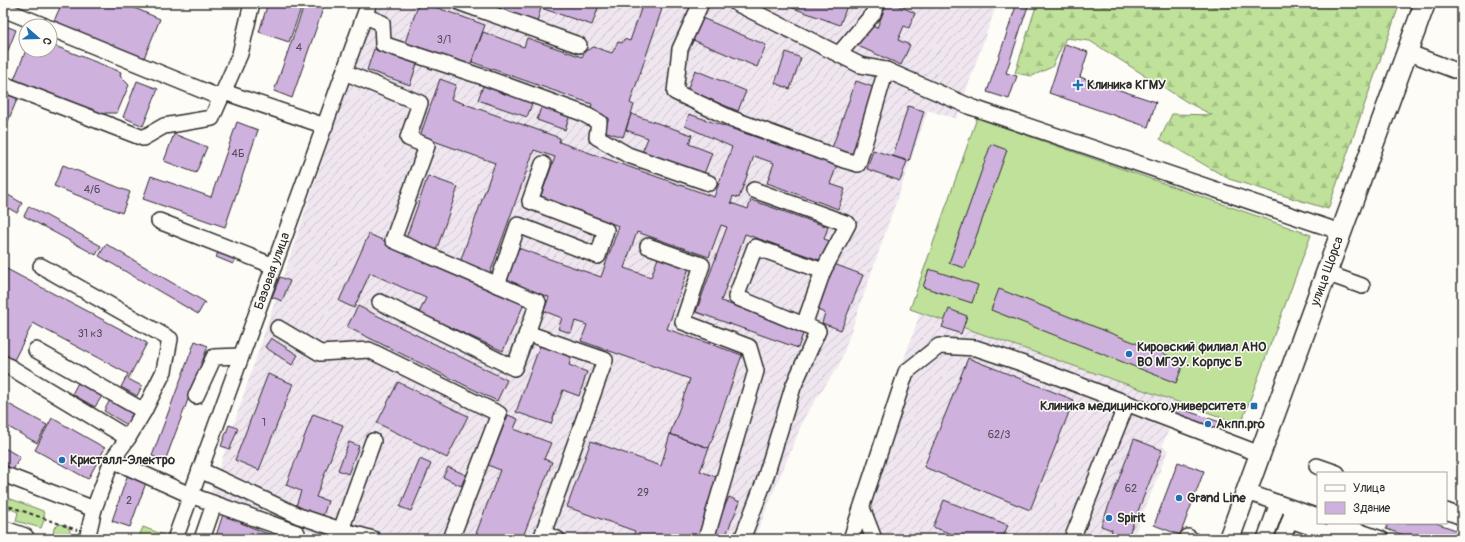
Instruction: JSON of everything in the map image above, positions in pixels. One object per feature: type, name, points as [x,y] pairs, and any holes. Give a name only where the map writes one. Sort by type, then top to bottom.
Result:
[{"type":"highway","points":[[3,532],[23,539]]},
{"type":"main road","name":"улица Щорса","points":[[1229,539],[1425,3]]},
{"type":"street","points":[[3,84],[143,138],[164,126],[212,118],[240,54],[252,3]]},
{"type":"street","points":[[461,3],[579,45]]},
{"type":"street","points":[[701,3],[680,49],[675,92],[730,118],[844,160],[858,164],[886,70]]},
{"type":"street","points":[[736,3],[860,65],[886,70],[971,107],[1341,232]]},
{"type":"street","points":[[840,54],[873,14],[877,3]]},
{"type":"street","points":[[3,9],[25,18]]},
{"type":"street","points":[[367,10],[382,23],[384,44],[486,78],[582,113],[599,122],[597,137],[628,155],[709,183]]},
{"type":"street","name":"Базовая улица","points":[[175,539],[367,10]]},
{"type":"street","points":[[58,31],[222,95],[325,126]]},
{"type":"street","points":[[1407,52],[1454,70]]},
{"type":"street","points":[[344,72],[420,103],[408,138],[427,146],[393,240],[538,302],[514,368],[380,302]]},
{"type":"street","points":[[497,285],[518,225],[598,256],[606,230],[530,201],[543,164]]},
{"type":"street","points":[[754,190],[848,224],[823,272],[804,325]]},
{"type":"street","points":[[158,221],[274,266]]},
{"type":"street","points":[[648,246],[702,266],[684,322],[749,347],[756,371],[706,539]]},
{"type":"street","points":[[742,539],[764,482],[793,387],[818,331],[736,297],[755,247],[823,272]]},
{"type":"street","points":[[41,266],[170,339],[164,371],[144,411],[128,438],[112,460],[94,509],[88,537]]},
{"type":"street","points":[[1326,274],[1362,286]]},
{"type":"street","points":[[278,328],[320,353],[369,350],[499,414],[451,539]]},
{"type":"street","points":[[528,333],[605,360],[547,537]]},
{"type":"street","points":[[851,539],[906,372],[939,346],[976,348],[1031,366],[1260,454]]},
{"type":"street","points":[[36,350],[144,411]]},
{"type":"street","points":[[196,396],[214,357],[241,356]]},
{"type":"street","points":[[3,363],[128,438]]},
{"type":"street","points":[[1072,539],[1127,403]]},
{"type":"street","points":[[341,530],[373,441]]},
{"type":"street","points":[[112,460],[190,495],[297,533]]},
{"type":"street","points":[[1317,466],[1334,472]]},
{"type":"street","points":[[200,470],[299,516],[373,539]]},
{"type":"street","points":[[3,474],[94,509]]},
{"type":"street","points":[[1247,492],[1278,503],[1292,514],[1345,539]]},
{"type":"street","points":[[1265,539],[1278,503]]},
{"type":"street","points":[[202,539],[214,504]]},
{"type":"street","points":[[862,508],[874,539]]},
{"type":"street","points":[[1447,511],[1462,517]]},
{"type":"street","points":[[1292,514],[1317,517]]},
{"type":"street","points":[[1283,539],[1292,514]]},
{"type":"street","points":[[1338,524],[1381,539]]},
{"type":"path","points":[[3,504],[88,537]]},
{"type":"shaded area","points":[[375,3],[978,3],[995,9],[956,119],[928,110],[840,363],[805,416],[754,539],[345,539],[312,532],[210,495]]},
{"type":"shaded area","points":[[920,313],[1180,403],[1162,446],[1168,450],[1133,539],[842,539]]},
{"type":"green space","points":[[1037,3],[1400,3],[1328,209],[1229,179],[1160,139],[1172,114],[1212,115],[1187,102],[1090,41],[1066,38],[1052,67],[1032,76],[1015,73]]},
{"type":"green space","points":[[977,118],[1311,235],[1241,424],[910,309]]},
{"type":"green space","points":[[3,496],[43,511],[45,518],[41,528],[16,521],[18,512],[3,506]]},
{"type":"green space","points":[[60,524],[65,525],[69,529],[70,535],[68,539],[54,539],[54,528]]},
{"type":"green space","points":[[143,527],[164,535],[162,539],[138,539]]},
{"type":"building","points":[[62,3],[123,3],[160,19],[144,58],[58,23],[58,18],[55,18]]},
{"type":"building","points":[[268,3],[303,3],[289,42],[259,32]]},
{"type":"building","points":[[305,3],[325,3],[292,98],[274,91]]},
{"type":"building","points":[[419,3],[424,3],[485,25],[469,69],[404,45]]},
{"type":"building","points":[[481,3],[600,3],[592,25],[541,8],[537,22]]},
{"type":"building","points":[[643,3],[664,3],[630,103],[634,105],[623,137],[604,131],[609,118],[590,111],[592,104],[472,62],[483,32],[524,47],[527,38],[582,57],[585,51],[594,47],[612,53],[618,42],[622,43],[624,39],[630,41]]},
{"type":"building","points":[[779,3],[848,3],[840,25]]},
{"type":"building","points":[[887,3],[893,3],[915,13],[909,28],[904,26],[898,40],[910,45],[901,65],[858,46],[867,24],[877,28]]},
{"type":"building","points":[[1017,3],[1029,3],[1006,73],[1017,76],[1009,99],[987,92]]},
{"type":"building","points":[[702,18],[766,45],[757,67],[693,40]]},
{"type":"building","points":[[3,25],[16,30],[3,63]]},
{"type":"building","name":"Клиника КГМУ","points":[[1065,44],[1088,52],[1080,77],[1156,102],[1148,127],[1049,93]]},
{"type":"building","points":[[58,47],[121,72],[120,76],[129,85],[117,113],[105,113],[103,118],[13,82],[23,58],[58,58]]},
{"type":"building","points":[[374,49],[417,64],[410,85],[367,70]]},
{"type":"building","points":[[786,52],[801,58],[790,89],[775,83]]},
{"type":"building","points":[[695,70],[746,91],[738,111],[687,90]]},
{"type":"building","points":[[440,79],[456,85],[451,99],[560,138],[559,142],[714,197],[732,147],[685,126],[689,114],[837,165],[830,184],[845,189],[838,209],[767,183],[774,163],[754,156],[739,198],[733,196],[731,203],[748,209],[751,200],[828,227],[824,239],[833,242],[825,262],[745,234],[721,301],[804,331],[798,348],[696,312],[727,227],[721,225],[709,257],[637,232],[624,268],[651,277],[658,258],[689,268],[667,329],[742,355],[709,448],[670,434],[690,379],[581,341],[587,325],[575,321],[571,333],[558,329],[562,318],[544,311],[549,297],[506,282],[518,248],[601,277],[619,226],[540,198],[555,157],[534,150],[489,276],[459,265],[495,163],[420,136]]},
{"type":"building","points":[[137,81],[158,89],[143,126],[123,117]]},
{"type":"building","points":[[856,81],[876,88],[853,155],[832,148]]},
{"type":"building","points":[[484,83],[533,101],[527,117],[478,100]]},
{"type":"building","points":[[3,91],[18,97],[4,131],[3,130]]},
{"type":"building","points":[[542,104],[570,115],[565,130],[537,120]]},
{"type":"building","points":[[908,106],[924,111],[909,161],[893,156]]},
{"type":"building","points":[[631,114],[692,135],[689,144],[712,153],[702,179],[641,155],[648,138],[626,130]]},
{"type":"building","points":[[237,122],[258,130],[225,227],[143,199],[151,176],[211,197]]},
{"type":"building","points":[[174,134],[207,147],[196,173],[164,161]]},
{"type":"building","points":[[991,144],[1007,150],[965,268],[949,263]]},
{"type":"building","points":[[873,150],[907,161],[900,181],[867,169]]},
{"type":"building","points":[[63,165],[130,192],[122,213],[54,186]]},
{"type":"building","points":[[428,176],[458,187],[436,251],[405,241]]},
{"type":"building","points":[[3,192],[22,203],[17,213],[3,205]]},
{"type":"building","points":[[29,206],[101,246],[96,255],[24,216]]},
{"type":"building","points":[[369,234],[524,304],[503,351],[419,313],[426,298],[370,273],[354,308],[339,301]]},
{"type":"building","points":[[106,244],[205,302],[198,314],[99,256]]},
{"type":"building","points":[[219,250],[236,258],[233,264],[216,257]]},
{"type":"building","points":[[834,264],[863,275],[841,330],[822,323],[825,313],[817,310]]},
{"type":"building","points":[[3,267],[147,343],[128,379],[142,386],[137,396],[121,387],[128,374],[33,323],[14,360],[3,354]]},
{"type":"building","points":[[929,269],[978,285],[972,303],[923,287]]},
{"type":"building","points":[[280,277],[290,281],[282,301],[272,297]]},
{"type":"building","points":[[999,289],[1184,362],[1176,383],[991,310]]},
{"type":"building","points":[[358,306],[507,380],[497,401],[347,327]]},
{"type":"building","points":[[949,309],[967,316],[961,334],[942,327]]},
{"type":"building","points":[[271,338],[298,355],[292,365],[265,347]]},
{"type":"building","points":[[195,341],[208,346],[165,461],[152,456]]},
{"type":"building","points":[[540,345],[572,356],[569,365],[587,372],[579,396],[563,390],[551,424],[516,412]]},
{"type":"building","points":[[968,358],[1074,400],[1030,510],[924,467]]},
{"type":"building","points":[[268,374],[293,384],[259,470],[235,460]]},
{"type":"building","points":[[80,379],[104,393],[95,407],[72,394]]},
{"type":"building","points":[[398,382],[468,416],[447,458],[377,423]]},
{"type":"building","points":[[111,398],[134,412],[126,424],[104,411]]},
{"type":"building","points":[[3,401],[47,425],[37,443],[3,424]]},
{"type":"building","points":[[1169,405],[1220,422],[1216,434],[1165,417]]},
{"type":"building","points":[[313,414],[343,425],[316,497],[328,501],[322,519],[295,509],[301,491],[286,485]]},
{"type":"building","points":[[508,415],[518,419],[514,429],[551,443],[544,459],[552,462],[522,539],[474,539],[500,470],[488,465]]},
{"type":"building","points":[[52,418],[105,448],[88,479],[35,450]]},
{"type":"building","points":[[229,425],[238,428],[230,449],[221,446]]},
{"type":"building","points":[[670,434],[709,448],[700,471],[719,478],[697,539],[632,539],[635,531],[567,507],[591,441],[661,466]]},
{"type":"building","points":[[1134,439],[1162,450],[1127,539],[1109,539],[1112,530],[1101,526]]},
{"type":"building","points":[[349,442],[359,446],[348,474],[338,470]]},
{"type":"building","points":[[3,447],[20,457],[13,470],[3,465]]},
{"type":"building","points":[[420,459],[431,464],[411,511],[400,507]]},
{"type":"building","points":[[1178,462],[1204,471],[1180,535],[1154,525]]},
{"type":"building","points":[[448,467],[466,475],[461,486],[443,477]]},
{"type":"building","points":[[128,474],[147,480],[130,527],[112,521]]},
{"type":"building","points":[[729,497],[740,502],[724,539],[710,539]]},
{"type":"building","points":[[944,500],[1008,525],[1002,539],[965,539],[933,527]]},
{"type":"building","points":[[223,514],[244,515],[241,523],[278,538],[215,539]]},
{"type":"building","points":[[1388,524],[1439,524],[1462,532],[1462,539],[1416,539],[1386,529]]},
{"type":"place","name":"Клиника КГМУ","points":[[1078,85]]},
{"type":"place","name":"Кировский филиал АНО ВО МГЭУ. Корпус Б","points":[[1129,354]]},
{"type":"place","name":"Клиника медицинского университета","points":[[1254,406]]},
{"type":"place","name":"Акпп.pro","points":[[1208,424]]},
{"type":"place","name":"Кристалл-Электро","points":[[62,460]]},
{"type":"place","name":"Grand Line","points":[[1179,498]]},
{"type":"place","name":"Spirit","points":[[1109,518]]}]
